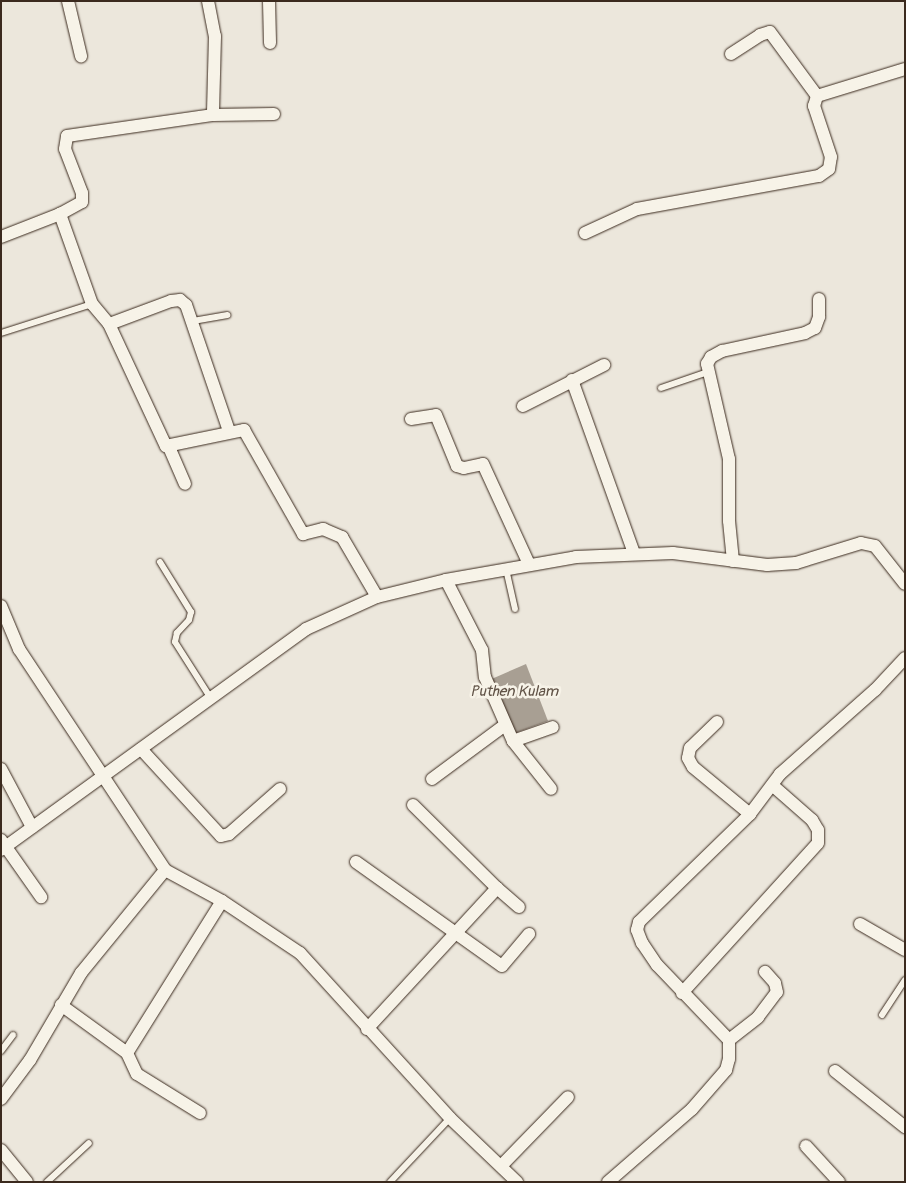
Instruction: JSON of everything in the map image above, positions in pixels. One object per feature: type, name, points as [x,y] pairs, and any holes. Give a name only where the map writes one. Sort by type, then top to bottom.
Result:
[{"type":"street","points":[[68,1],[80,56]]},
{"type":"street","points":[[208,1],[215,36],[213,115]]},
{"type":"street","points":[[269,1],[270,44]]},
{"type":"street","points":[[731,54],[760,34],[770,32],[817,96]]},
{"type":"street","points":[[817,96],[905,69]]},
{"type":"street","points":[[585,234],[637,209],[819,176],[829,169],[831,157],[814,106],[817,96]]},
{"type":"street","points":[[1,237],[60,214],[82,202],[82,193],[65,149],[67,136],[213,115],[274,114]]},
{"type":"street","points":[[60,214],[92,304],[109,324],[185,484]]},
{"type":"street","points":[[733,561],[729,521],[729,459],[708,372],[711,357],[722,351],[805,333],[815,328],[820,317],[820,299]]},
{"type":"street","points":[[109,324],[180,300],[193,321],[229,431]]},
{"type":"street","points":[[523,406],[604,365]]},
{"type":"street","points":[[572,380],[634,553]]},
{"type":"street","points":[[411,419],[436,415],[457,466],[464,468],[483,464],[529,564]]},
{"type":"street","points":[[169,447],[229,431],[244,430],[303,534],[323,529],[342,537],[377,597]]},
{"type":"street","points":[[41,897],[2,845],[32,827],[105,777],[210,697],[306,629],[377,597],[446,580],[529,564],[634,553],[673,553],[767,565],[796,563],[861,543],[874,546],[905,584]]},
{"type":"street","points":[[446,580],[482,650],[485,678],[505,726],[513,741],[551,789]]},
{"type":"street","points":[[1,606],[19,649],[165,870],[222,902],[300,953],[367,1029],[450,1118],[517,1182]]},
{"type":"street","points":[[729,1040],[682,993],[642,942],[637,930],[639,922],[750,814],[772,785],[905,658]]},
{"type":"street","points":[[717,722],[690,748],[688,758],[694,767],[750,814]]},
{"type":"street","points":[[432,779],[505,726]]},
{"type":"street","points":[[513,741],[553,726]]},
{"type":"street","points":[[141,749],[220,836],[229,834],[280,789]]},
{"type":"street","points":[[1,769],[32,827]]},
{"type":"street","points":[[682,993],[818,843],[818,830],[812,820],[772,785]]},
{"type":"street","points":[[412,804],[497,888],[519,907]]},
{"type":"street","points":[[356,862],[502,966],[529,934]]},
{"type":"street","points":[[1,1098],[30,1060],[81,972],[165,870]]},
{"type":"street","points":[[367,1029],[458,933],[497,888]]},
{"type":"street","points":[[127,1053],[222,902]]},
{"type":"street","points":[[860,924],[905,950]]},
{"type":"street","points":[[608,1182],[709,1092],[726,1070],[729,1040],[758,1017],[777,992],[775,983],[765,972]]},
{"type":"street","points":[[62,1005],[127,1053],[137,1074],[200,1113]]},
{"type":"street","points":[[835,1071],[905,1127]]},
{"type":"street","points":[[501,1166],[568,1097]]},
{"type":"street","points":[[806,1146],[840,1182]]},
{"type":"street","points":[[1,1150],[27,1182]]},
{"type":"lane","points":[[1,333],[92,304]]},
{"type":"lane","points":[[193,321],[227,315]]},
{"type":"lane","points":[[661,388],[708,372]]},
{"type":"lane","points":[[160,562],[191,612],[189,620],[176,633],[175,642],[210,697]]},
{"type":"lane","points":[[506,569],[515,609]]},
{"type":"lane","points":[[882,1015],[905,980]]},
{"type":"lane","points":[[1,1051],[13,1035]]},
{"type":"lane","points":[[390,1182],[450,1118]]},
{"type":"lane","points":[[47,1182],[89,1143]]},
{"type":"water","name":"Puthen Kulam","points":[[526,664],[548,721],[510,735],[487,681]]}]
